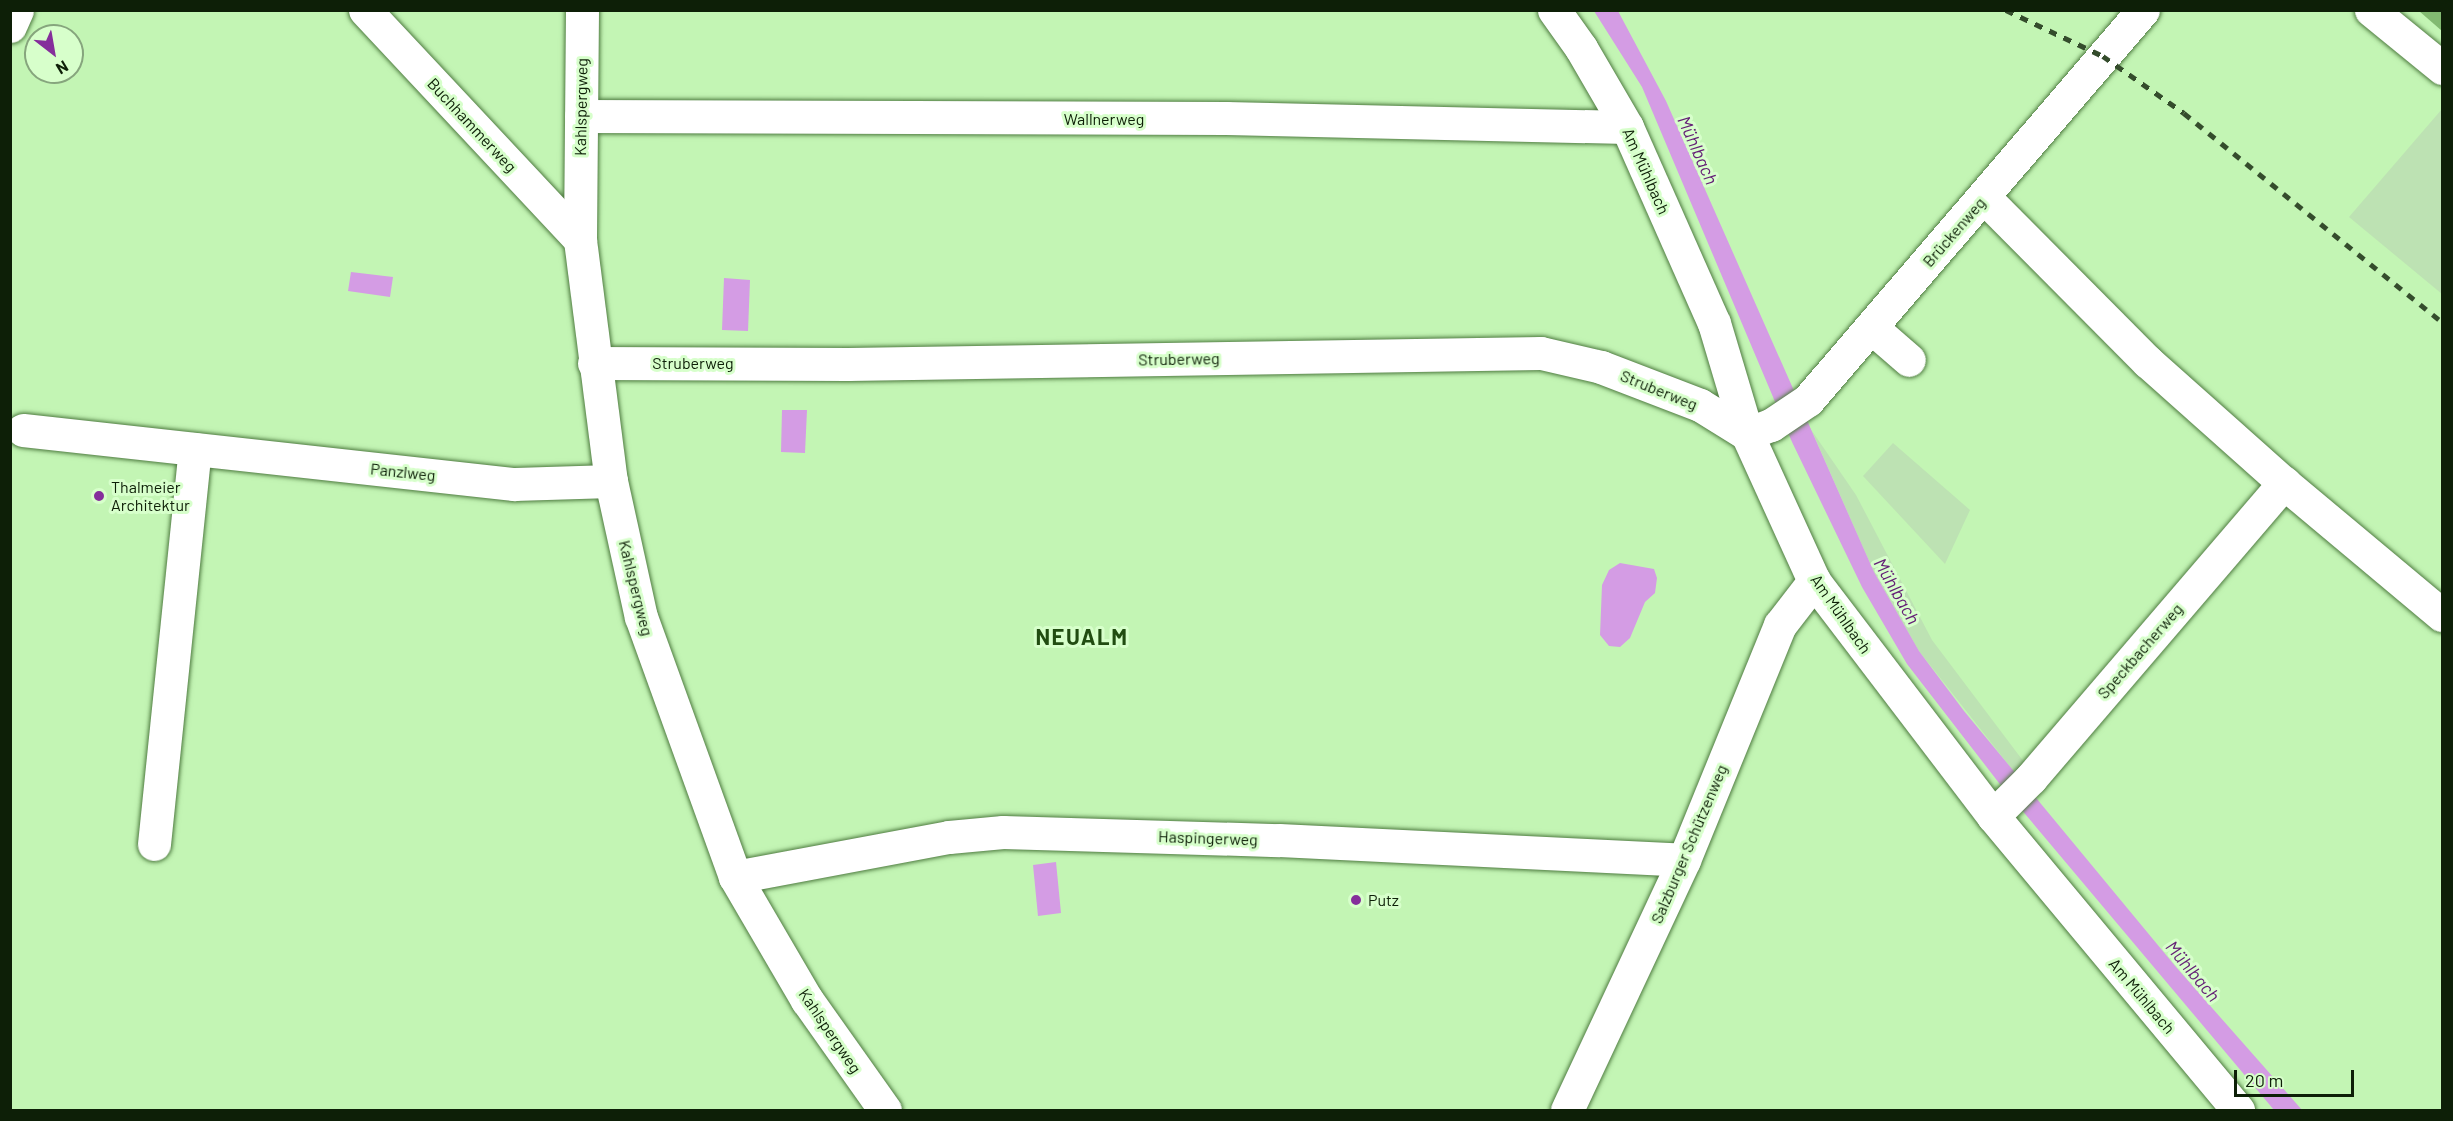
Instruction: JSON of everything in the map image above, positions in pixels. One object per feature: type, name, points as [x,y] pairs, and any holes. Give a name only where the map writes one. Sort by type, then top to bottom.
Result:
[{"type":"street","points":[[10,26],[16,10]]},
{"type":"street","name":"Buchhammerweg","points":[[365,10],[580,240]]},
{"type":"street","name":"Kahlspergweg","points":[[582,10],[580,240],[594,363],[611,481],[642,617],[735,877],[807,1000],[885,1110]]},
{"type":"street","name":"Am Mühlbach","points":[[1554,10],[1581,48],[1627,127],[1759,429],[1814,581],[2000,809],[2238,1110]]},
{"type":"street","name":"Brückenweg","points":[[1759,429],[1808,400],[1985,198],[2143,10]]},
{"type":"street","points":[[2372,10],[2442,68]]},
{"type":"street","name":"Wallnerweg","points":[[581,116],[1226,118],[1627,127]]},
{"type":"street","points":[[1985,198],[2148,362],[2284,483],[2442,615]]},
{"type":"street","points":[[1871,327],[1909,360]]},
{"type":"street","name":"Struberweg","points":[[594,363],[848,364],[1541,353],[1601,367],[1759,429]]},
{"type":"street","name":"Panzlweg","points":[[23,430],[514,484],[611,481]]},
{"type":"street","points":[[154,844],[195,449]]},
{"type":"street","name":"Speckbacherweg","points":[[2000,809],[2031,778],[2284,483]]},
{"type":"street","name":"Salzburger Schützenweg","points":[[1567,1110],[1684,860],[1780,625],[1814,581]]},
{"type":"street","name":"Haspingerweg","points":[[735,877],[949,837],[1003,832],[1279,840],[1684,860]]},
{"type":"green space","points":[[2419,11],[2442,11],[2442,31]]},
{"type":"green space","points":[[2442,109],[2442,294],[2349,217]]},
{"type":"green space","points":[[1812,431],[1856,495],[1932,640],[2027,766],[2015,773],[1919,651],[1874,572]]},
{"type":"green space","points":[[1893,443],[1970,510],[1945,564],[1863,476]]},
{"type":"shaded area","points":[[1594,11],[1618,11],[1666,101],[1874,572],[1919,651],[1964,711],[2176,967],[2302,1110],[2274,1110],[1999,783],[1907,664],[1862,587],[1792,442],[1642,87]]},
{"type":"shaded area","points":[[351,272],[393,277],[390,297],[348,291]]},
{"type":"shaded area","points":[[724,278],[750,280],[748,331],[722,330]]},
{"type":"shaded area","points":[[782,410],[807,410],[805,453],[781,452]]},
{"type":"shaded area","points":[[1620,563],[1654,569],[1657,578],[1655,593],[1645,602],[1630,638],[1620,647],[1609,646],[1600,635],[1602,585],[1609,570]]},
{"type":"shaded area","points":[[1056,862],[1061,913],[1038,916],[1033,865]]},
{"type":"railway","points":[[2006,10],[2103,56],[2184,113],[2442,322]]},
{"type":"place","name":"Thalmeier Architektur","points":[[99,496]]},
{"type":"place","name":"Putz","points":[[1356,900]]},
{"type":"district","name":"NEUALM","points":[[1082,637]]},
{"type":"water label","name":"Mühlbach","points":[[1698,150]]},
{"type":"water label","name":"Mühlbach","points":[[1897,591]]},
{"type":"water label","name":"Mühlbach","points":[[2193,971]]}]
